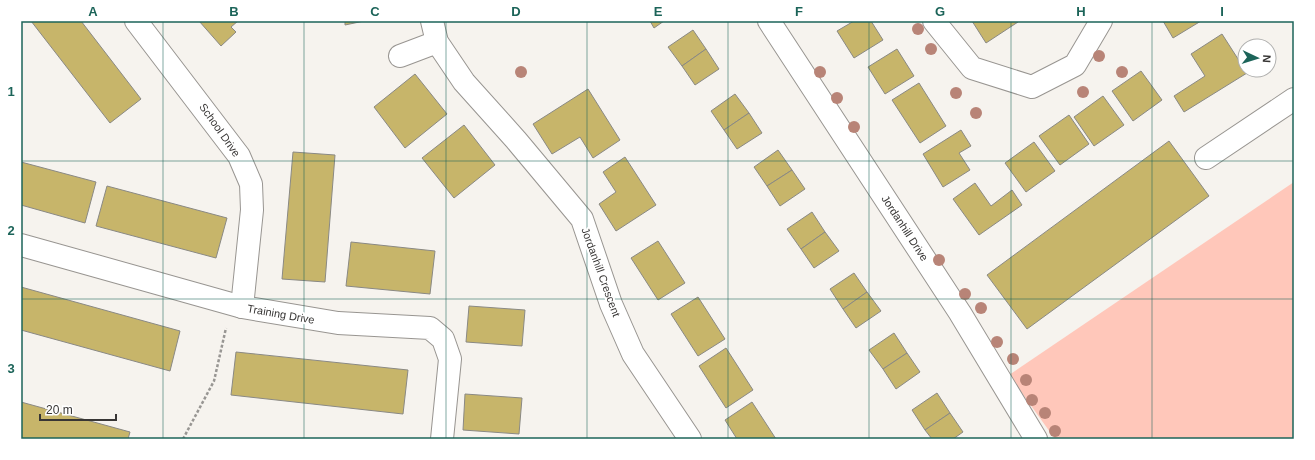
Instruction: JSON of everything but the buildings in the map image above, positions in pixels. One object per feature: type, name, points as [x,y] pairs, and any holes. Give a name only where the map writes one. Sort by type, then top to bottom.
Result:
[{"type":"street","name":"School Drive","points":[[136,21],[239,156],[251,184],[252,210],[237,306]]},
{"type":"street","name":"Jordanhill Crescent","points":[[432,21],[437,42],[464,82],[516,140],[582,219],[611,304],[633,354],[690,439]]},
{"type":"street","name":"Jordanhill Drive","points":[[769,21],[960,313],[1036,439]]},
{"type":"street","points":[[934,21],[972,68],[1032,87],[1075,66],[1101,21]]},
{"type":"street","points":[[400,56],[437,42]]},
{"type":"street","points":[[1206,158],[1294,99]]},
{"type":"street","name":"Training Drive","points":[[21,245],[237,306],[338,323],[430,328],[444,340],[450,359],[442,439]]},
{"type":"path","points":[[183,439],[214,381],[237,306]]},
{"type":"shaded area","points":[[1294,182],[1294,439],[1055,439],[1009,375]]}]
